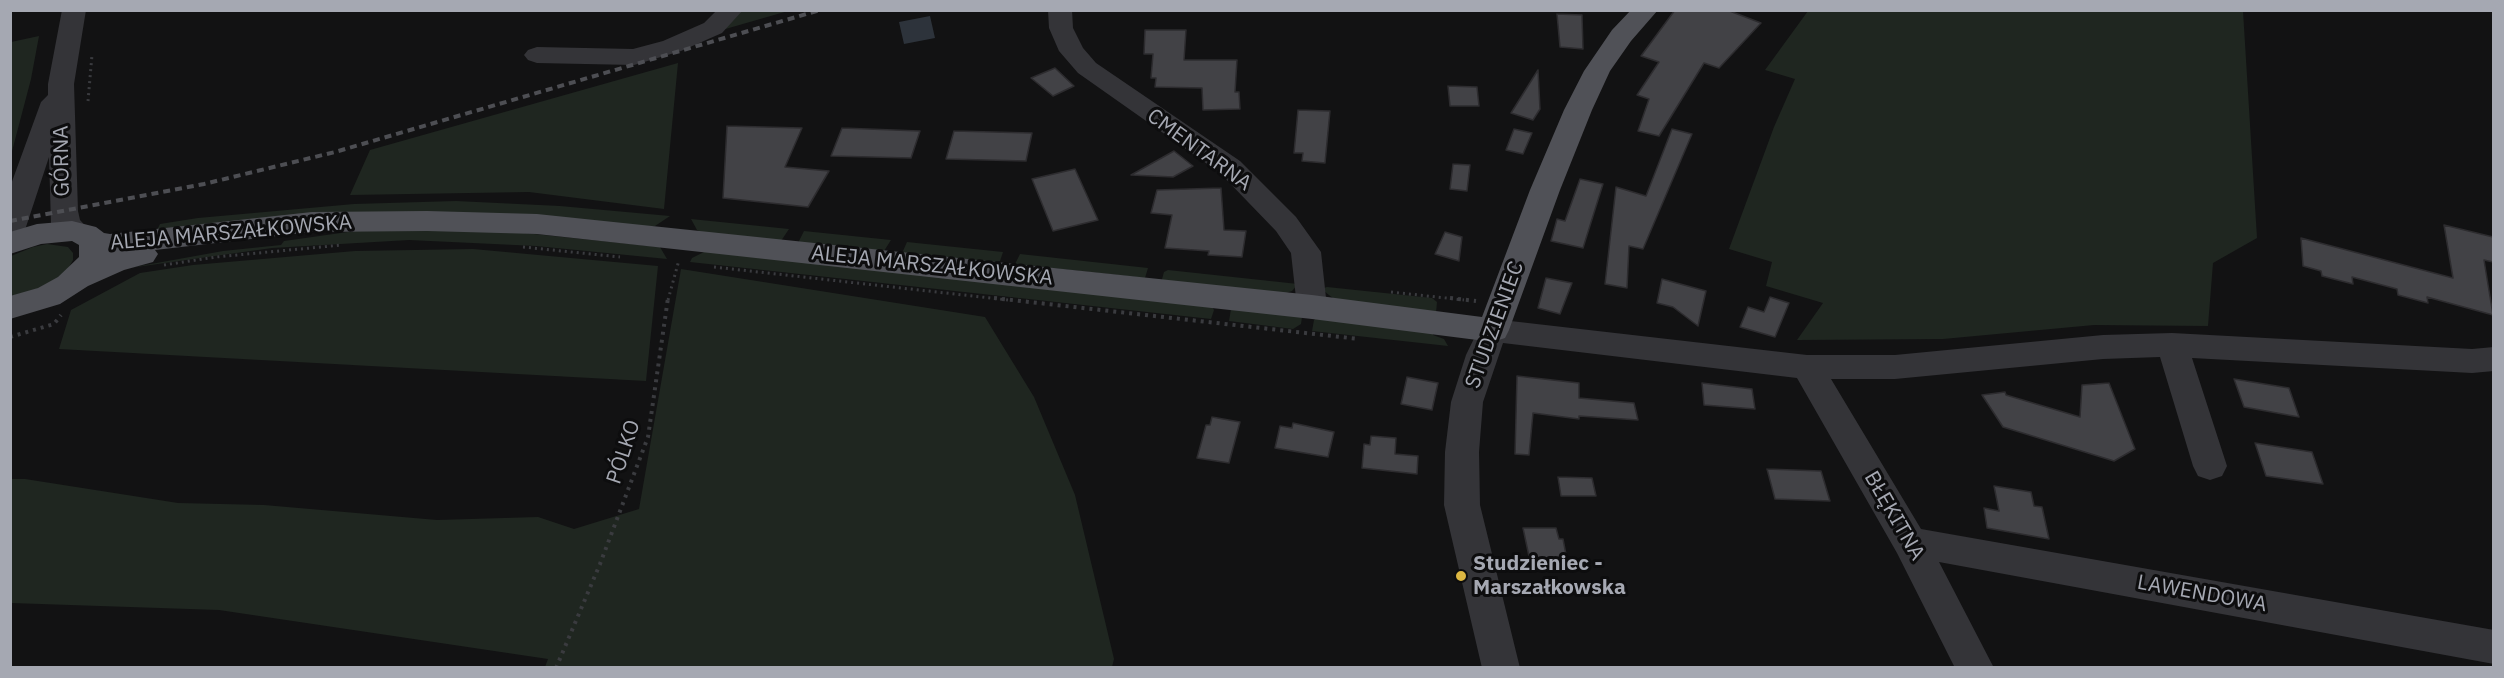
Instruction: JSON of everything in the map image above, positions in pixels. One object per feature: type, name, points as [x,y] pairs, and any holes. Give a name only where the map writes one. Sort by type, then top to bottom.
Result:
[{"type":"main road","name":"STUDZIENIEC","points":[[1493,330],[1545,190],[1578,110],[1603,63],[1622,36],[1646,10]]},
{"type":"main road","name":"ALEJA MARSZAŁKOWSKA","points":[[77,278],[113,262],[159,250],[209,241],[359,233],[427,220],[537,224],[686,256],[1312,307],[1493,330]]},
{"type":"main road","name":"ALEJA MARSZAŁKOWSKA","points":[[10,244],[46,233],[85,237],[103,245],[312,222],[359,233]]},
{"type":"main road","points":[[10,308],[49,296],[77,278],[94,259],[96,249],[85,237]]},
{"type":"street","name":"GÓRNA","points":[[74,10],[72,91],[64,211],[66,224],[85,237]]},
{"type":"street","points":[[537,56],[634,57],[672,46],[713,28],[731,10]]},
{"type":"street","name":"CMENTARNA","points":[[1060,10],[1061,28],[1072,51],[1087,68],[1230,167],[1286,224],[1306,252],[1312,307]]},
{"type":"street","name":"GÓRNA","points":[[10,230],[50,110],[72,91]]},
{"type":"street","points":[[1493,330],[1807,367],[1895,367],[2103,347],[2172,345],[2472,361],[2493,359]]},
{"type":"street","name":"STUDZIENIEC","points":[[1493,330],[1482,355],[1467,402],[1462,452],[1462,505],[1501,668]]},
{"type":"street","points":[[2172,345],[2210,466]]},
{"type":"street","name":"BŁĘKITNA","points":[[1807,367],[1910,542],[1975,668]]},
{"type":"street","name":"LAWENDOWA","points":[[1910,542],[2493,647]]},
{"type":"path","points":[[87,111],[93,45]]},
{"type":"path","points":[[72,91],[82,108]]},
{"type":"path","points":[[157,266],[359,233]]},
{"type":"path","points":[[513,246],[621,257]]},
{"type":"path","name":"PÓLKO","points":[[556,668],[600,564],[648,437],[670,288],[686,256]]},
{"type":"path","points":[[713,267],[1365,339]]},
{"type":"path","points":[[10,337],[54,324],[64,311]]},
{"type":"shaded area","points":[[737,11],[788,11],[715,32]]},
{"type":"shaded area","points":[[1808,11],[2243,11],[2257,238],[2213,263],[2208,326],[2094,325],[1943,339],[1797,340],[1823,303],[1766,286],[1772,262],[1729,249],[1774,127],[1795,79],[1765,70]]},
{"type":"shaded area","points":[[930,16],[935,38],[904,44],[899,22]]},
{"type":"shaded area","points":[[39,36],[31,79],[11,155],[11,42]]},
{"type":"shaded area","points":[[678,63],[664,209],[529,192],[350,195],[370,150]]},
{"type":"shaded area","points":[[456,201],[560,206],[670,216],[655,226],[645,227],[531,216],[154,236],[160,224],[198,218],[354,204]]},
{"type":"shaded area","points":[[691,219],[789,229],[781,241],[704,233],[697,230]]},
{"type":"shaded area","points":[[355,231],[505,231],[660,247],[667,259],[536,246],[409,240],[272,248],[129,268],[223,251],[281,245],[284,241]]},
{"type":"shaded area","points":[[804,231],[891,240],[884,251],[798,243]]},
{"type":"shaded area","points":[[907,242],[1003,252],[1000,261],[993,263],[905,254],[903,251]]},
{"type":"shaded area","points":[[47,244],[68,247],[73,253],[73,260],[68,269],[60,277],[33,291],[11,296],[11,256]]},
{"type":"shaded area","points":[[473,249],[658,266],[646,381],[59,349],[71,310],[140,273],[193,265],[355,251]]},
{"type":"shaded area","points":[[706,251],[1212,307],[1214,310],[1211,319],[690,262],[692,258]]},
{"type":"shaded area","points":[[1020,254],[1148,268],[1145,278],[1015,264]]},
{"type":"shaded area","points":[[681,269],[985,317],[1034,397],[1075,495],[1114,659],[1112,667],[545,667],[548,659],[219,610],[11,603],[11,479],[25,479],[178,503],[264,505],[437,520],[538,517],[574,529],[639,509]]},
{"type":"shaded area","points":[[1168,270],[1298,284],[1292,291],[1283,294],[1163,282],[1164,272]]},
{"type":"shaded area","points":[[1327,287],[1432,298],[1437,302],[1436,313],[1334,299],[1324,291]]},
{"type":"shaded area","points":[[1231,309],[1302,317],[1301,324],[1293,329],[1229,321]]},
{"type":"shaded area","points":[[1317,317],[1434,330],[1433,335],[1444,339],[1448,346],[1312,331],[1314,320]]},
{"type":"building","points":[[1675,10],[1727,10],[1761,23],[1719,68],[1704,63],[1659,136],[1638,131],[1649,99],[1637,95],[1659,62],[1641,56]]},
{"type":"building","points":[[1557,14],[1582,15],[1583,49],[1560,47]]},
{"type":"building","points":[[1145,30],[1186,30],[1184,60],[1237,60],[1235,92],[1239,92],[1240,109],[1203,110],[1202,88],[1155,87],[1156,78],[1151,78],[1153,54],[1144,54]]},
{"type":"building","points":[[1055,68],[1074,86],[1053,96],[1031,78]]},
{"type":"building","points":[[1538,70],[1540,109],[1533,120],[1511,113]]},
{"type":"building","points":[[1448,86],[1477,87],[1479,106],[1450,106]]},
{"type":"building","points":[[1298,110],[1330,111],[1325,163],[1302,161],[1303,153],[1294,153]]},
{"type":"building","points":[[727,126],[802,128],[785,167],[829,171],[808,207],[723,198]]},
{"type":"building","points":[[842,128],[920,131],[911,158],[831,156]]},
{"type":"building","points":[[1514,129],[1532,133],[1523,154],[1506,150]]},
{"type":"building","points":[[1672,129],[1692,134],[1643,249],[1629,246],[1627,288],[1605,284],[1616,187],[1646,196]]},
{"type":"building","points":[[954,131],[1032,133],[1026,161],[946,159]]},
{"type":"building","points":[[1174,151],[1193,166],[1173,177],[1131,175]]},
{"type":"building","points":[[1453,164],[1470,165],[1467,191],[1450,189]]},
{"type":"building","points":[[1075,169],[1098,220],[1053,231],[1032,179]]},
{"type":"building","points":[[1580,179],[1603,184],[1583,248],[1551,241],[1557,219],[1565,221]]},
{"type":"building","points":[[1221,188],[1224,230],[1246,231],[1242,257],[1208,255],[1209,251],[1165,248],[1172,215],[1151,213],[1157,190]]},
{"type":"building","points":[[2444,225],[2493,237],[2493,262],[2484,260],[2493,315],[2427,297],[2428,303],[2398,295],[2397,289],[2352,277],[2353,284],[2322,276],[2321,271],[2303,266],[2301,238],[2453,278]]},
{"type":"building","points":[[1445,232],[1462,237],[1459,261],[1435,254]]},
{"type":"building","points":[[1546,278],[1572,283],[1560,314],[1538,308]]},
{"type":"building","points":[[1662,279],[1706,291],[1698,326],[1673,307],[1657,303]]},
{"type":"building","points":[[1770,297],[1789,303],[1775,337],[1740,327],[1748,307],[1764,312]]},
{"type":"building","points":[[1517,376],[1579,383],[1579,398],[1634,403],[1638,420],[1579,416],[1579,419],[1533,413],[1529,455],[1515,454]]},
{"type":"building","points":[[1407,377],[1438,383],[1432,410],[1401,404]]},
{"type":"building","points":[[2234,379],[2289,388],[2299,417],[2244,407]]},
{"type":"building","points":[[1702,383],[1752,389],[1755,409],[1704,405]]},
{"type":"building","points":[[2109,383],[2135,449],[2114,461],[2003,427],[1982,395],[2005,392],[2006,395],[2080,417],[2082,385]]},
{"type":"building","points":[[1212,417],[1240,422],[1229,463],[1197,458],[1206,425],[1210,425]]},
{"type":"building","points":[[1293,423],[1334,432],[1328,457],[1275,448],[1280,426],[1292,428]]},
{"type":"building","points":[[1371,436],[1396,438],[1395,454],[1418,456],[1417,474],[1362,468],[1364,444],[1370,445]]},
{"type":"building","points":[[2255,443],[2312,452],[2323,484],[2266,476]]},
{"type":"building","points":[[1767,469],[1821,471],[1830,501],[1775,499]]},
{"type":"building","points":[[1558,477],[1592,478],[1596,496],[1561,496]]},
{"type":"building","points":[[1994,486],[2031,492],[2034,506],[2042,507],[2049,539],[1987,528],[1984,508],[1999,511]]},
{"type":"building","points":[[1523,528],[1556,528],[1559,539],[1563,539],[1567,560],[1530,561]]},
{"type":"railway","points":[[10,221],[204,184],[335,152],[820,10]]},
{"type":"place","name":"Studzieniec - Marszałkowska","points":[[1461,576]]}]
